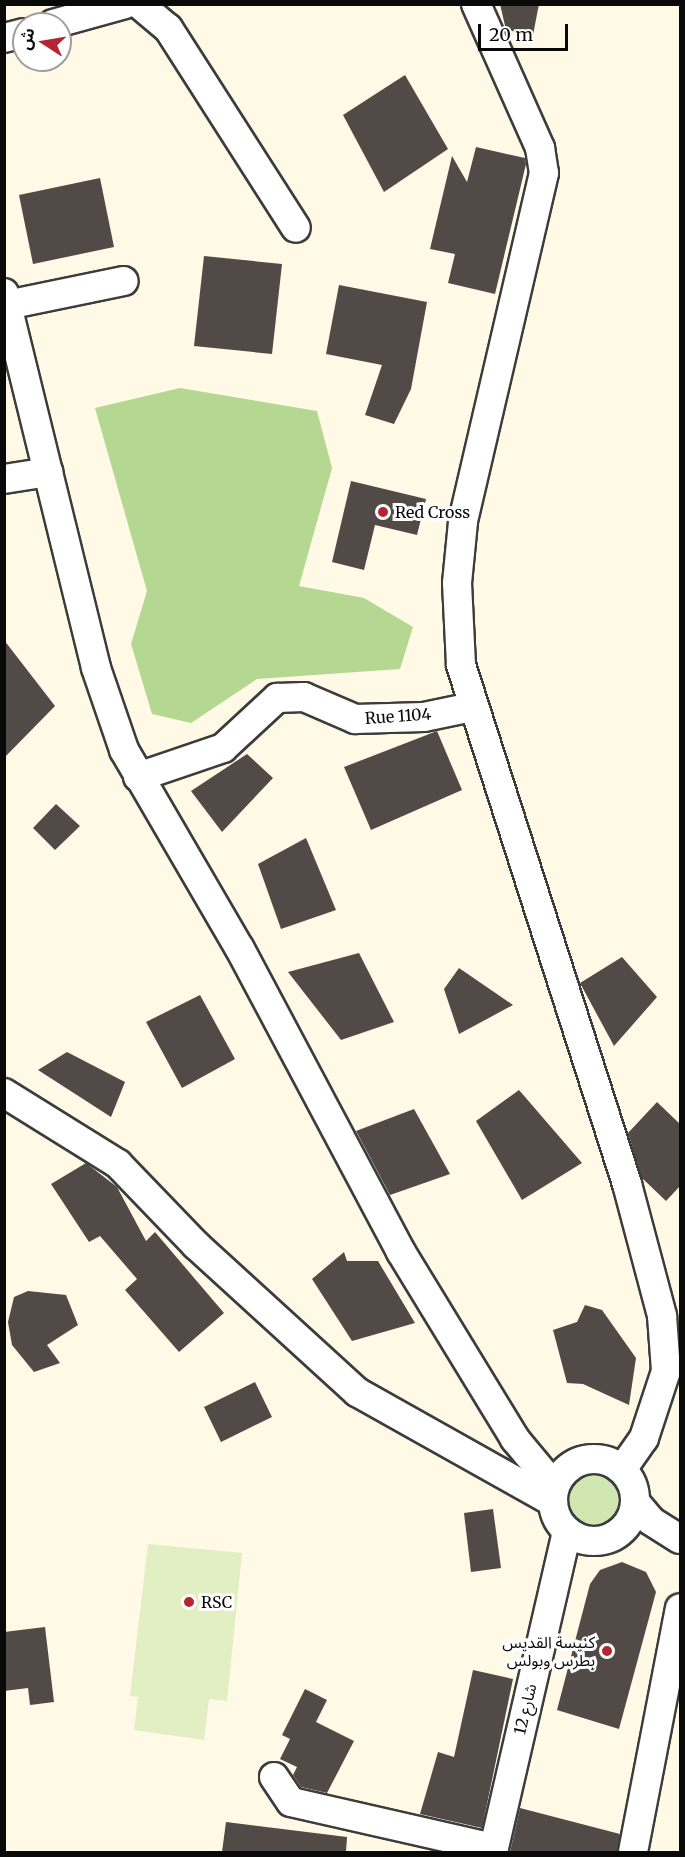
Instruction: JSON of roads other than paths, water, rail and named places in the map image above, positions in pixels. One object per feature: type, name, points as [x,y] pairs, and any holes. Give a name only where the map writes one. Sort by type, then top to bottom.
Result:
[{"type":"street","points":[[72,19],[125,4]]},
{"type":"street","points":[[139,4],[168,28],[296,228]]},
{"type":"street","points":[[476,4],[540,148],[544,173],[463,522],[458,622],[472,707],[627,1184],[662,1316],[666,1371],[644,1438],[622,1469]]},
{"type":"street","points":[[124,281],[6,299],[106,705],[138,777],[240,949],[401,1252],[515,1439],[554,1494],[567,1531],[590,1541],[610,1538],[626,1527],[636,1503]]},
{"type":"street","points":[[4,479],[48,472]]},
{"type":"street","name":"Rue 1104","points":[[138,777],[224,748],[277,698],[304,697],[355,719],[424,717],[472,707]]},
{"type":"street","points":[[4,1093],[126,1172],[196,1245],[357,1392],[554,1494]]},
{"type":"street","points":[[554,1494],[578,1462],[601,1459],[622,1469],[636,1503],[651,1521],[681,1539]]},
{"type":"street","name":"شارع 12","points":[[493,1850],[567,1531]]},
{"type":"street","points":[[633,1852],[681,1609]]},
{"type":"street","points":[[274,1777],[291,1802],[493,1850]]},
{"type":"place","name":"Red Cross","points":[[383,512]]},
{"type":"place","name":"RSC","points":[[189,1602]]},
{"type":"place","name":"كنيسة القديس بطرس وبولس","points":[[607,1651]]}]
